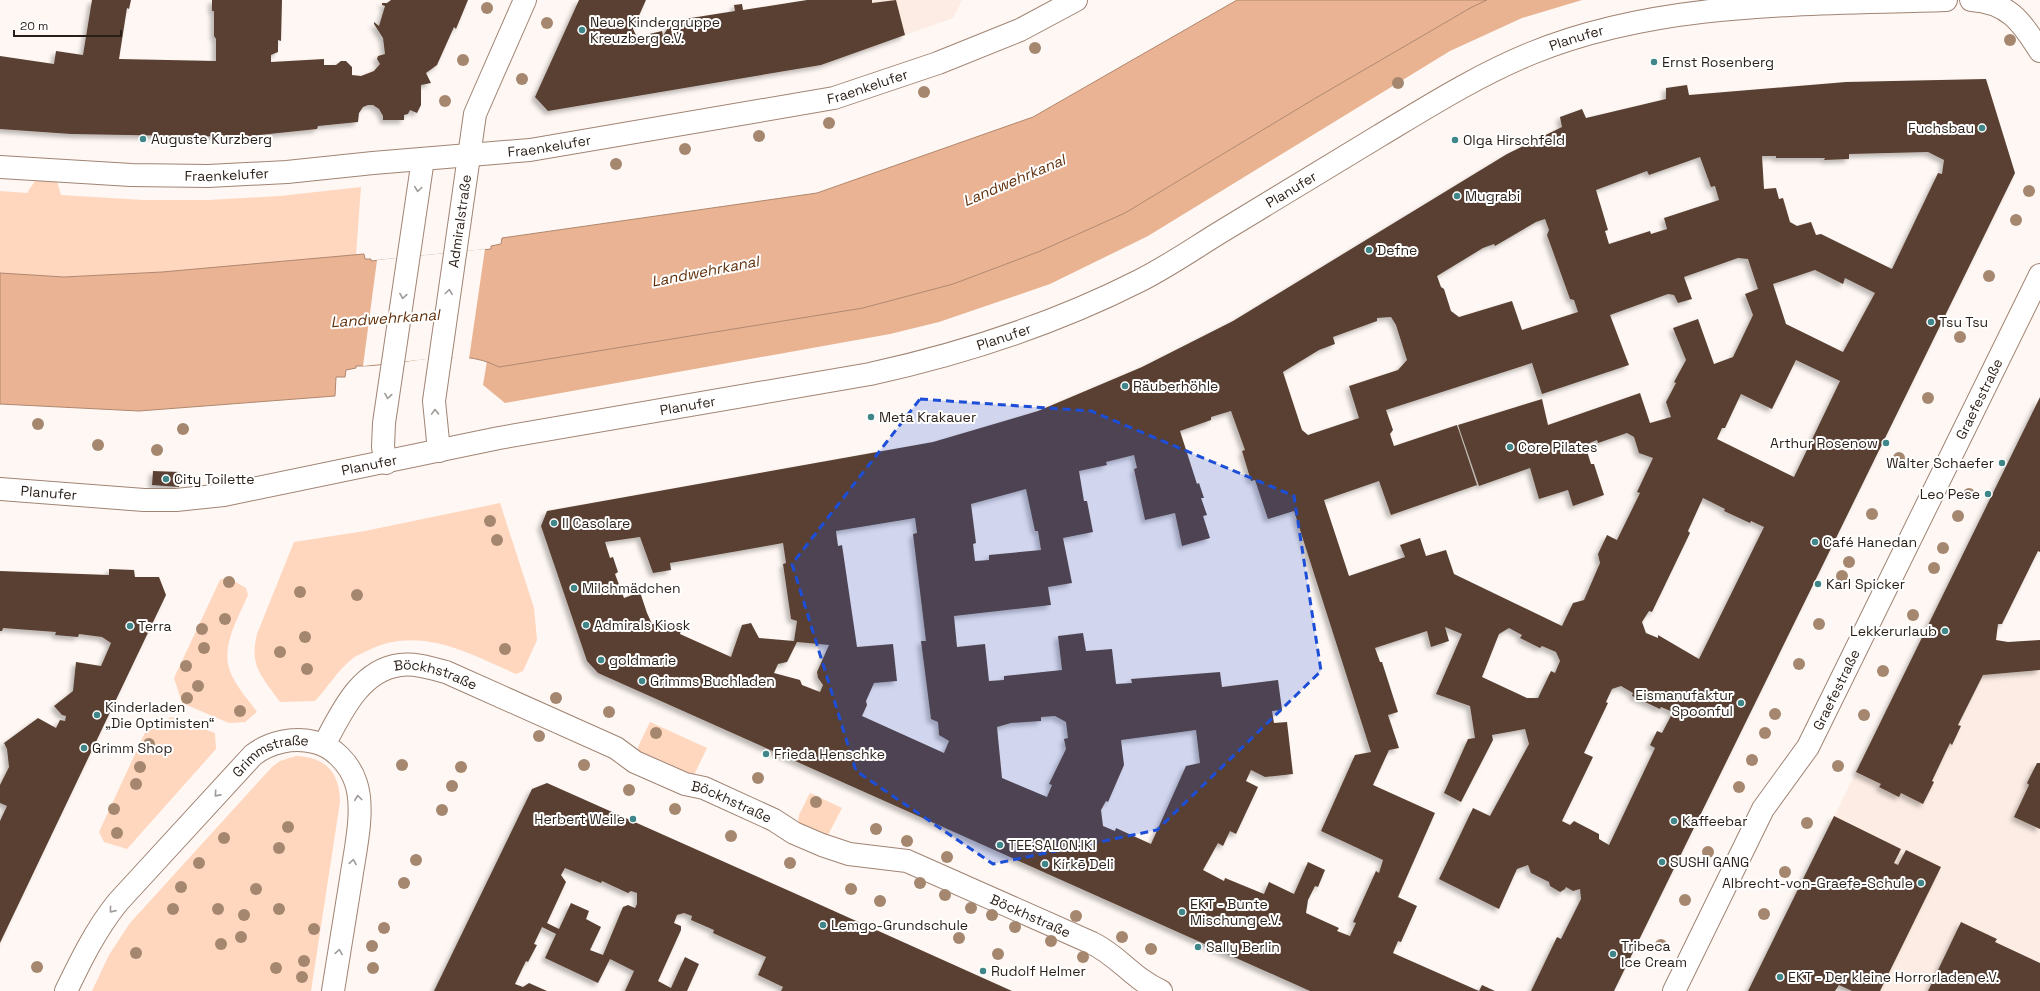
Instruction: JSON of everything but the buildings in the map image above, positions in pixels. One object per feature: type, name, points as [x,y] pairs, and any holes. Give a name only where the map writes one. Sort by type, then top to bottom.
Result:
[{"type":"street","name":"Admiralstraße","points":[[439,451],[434,401],[454,252],[475,114],[525,0]]},
{"type":"street","name":"Fraenkelufer","points":[[0,167],[131,175],[208,176],[287,172],[373,163],[530,150],[834,98],[938,63],[1020,30],[1076,0]]},
{"type":"street","name":"Planufer","points":[[0,489],[144,500],[176,500],[224,495],[386,463],[499,438],[870,374],[925,362],[966,350],[1054,318],[1139,281],[1462,86],[1534,52],[1582,36],[1620,26],[1712,11],[1776,6],[1946,0]]},
{"type":"street","points":[[1971,0],[1994,4],[2007,10],[2024,26],[2040,51]]},
{"type":"street","points":[[386,463],[383,446],[383,429],[423,159]]},
{"type":"street","name":"Graefestraße","points":[[1674,991],[1763,809],[1808,747],[2040,275]]},
{"type":"street","name":"Böckhstraße","points":[[324,745],[352,696],[377,672],[400,665],[419,665],[446,672],[616,748],[635,762],[684,784],[704,788],[774,820],[794,833],[822,845],[849,854],[907,860],[1105,949],[1144,983],[1157,990]]},
{"type":"street","name":"Grimmstraße","points":[[66,991],[81,959],[103,920],[253,755],[262,748],[295,740],[324,745],[339,756],[356,782],[359,804],[357,837],[333,991]]},
{"type":"highlighted area","points":[[920,399],[1091,411],[1294,496],[1321,671],[1157,830],[993,864],[856,771],[792,564]]},
{"type":"shaded area","points":[[809,0],[962,0],[953,18],[821,65]]},
{"type":"shaded area","points":[[1487,0],[1582,0],[1522,18],[1450,51],[1148,236],[1050,284],[939,322],[890,334],[505,403],[483,385],[487,361],[499,367],[863,308],[953,284],[1038,252],[1125,213],[1314,99],[1472,7]]},
{"type":"shaded area","points":[[35,181],[57,181],[61,195],[143,200],[209,200],[280,196],[361,187],[356,255],[162,272],[64,277],[0,273],[0,191],[27,193]]},
{"type":"shaded area","points":[[500,503],[534,608],[537,640],[523,671],[516,674],[481,658],[444,645],[426,641],[407,640],[388,643],[353,658],[315,701],[280,702],[259,671],[256,663],[255,645],[257,634],[294,542],[365,531]]},
{"type":"shaded area","points":[[227,577],[246,588],[248,595],[233,629],[227,655],[232,677],[257,712],[245,722],[229,723],[182,703],[174,678],[220,580]]},
{"type":"shaded area","name":"Albrecht-von-Graefe-Schule","points":[[2040,670],[2040,991],[1852,991],[1769,950],[1900,682]]},
{"type":"shaded area","points":[[172,717],[215,733],[216,749],[127,849],[104,842],[99,832],[148,726]]},
{"type":"shaded area","points":[[650,722],[707,748],[694,775],[692,776],[638,752],[638,747]]},
{"type":"shaded area","points":[[296,756],[316,760],[329,768],[337,783],[340,802],[311,991],[92,991],[109,955],[130,923],[272,767],[280,761]]},
{"type":"shaded area","points":[[810,793],[842,808],[828,835],[798,823],[799,815]]},
{"type":"water","name":"Landwehrkanal","points":[[1237,0],[1487,0],[1472,7],[1314,99],[1125,213],[1038,252],[953,284],[863,308],[499,367],[482,360],[465,357],[428,358],[356,366],[356,368],[346,370],[345,377],[336,377],[335,396],[139,411],[0,404],[0,273],[64,277],[162,272],[364,254],[365,259],[371,259],[371,261],[491,249],[491,246],[501,244],[502,238],[817,193],[1033,117]]},
{"type":"pier","points":[[485,249],[469,359],[446,357],[363,366],[377,260]]},
{"type":"place","name":"Neue Kindergruppe Kreuzberg e.V.","points":[[582,30]]},
{"type":"place","name":"Ernst Rosenberg","points":[[1654,62]]},
{"type":"place","name":"Fuchsbau","points":[[1982,128]]},
{"type":"place","name":"Auguste Kurzberg","points":[[143,139]]},
{"type":"place","name":"Olga Hirschfeld","points":[[1455,140]]},
{"type":"place","name":"Mugrabi","points":[[1457,196]]},
{"type":"place","name":"Defne","points":[[1369,250]]},
{"type":"place","name":"Tsu Tsu","points":[[1931,322]]},
{"type":"place","name":"Räuberhöhle","points":[[1125,386]]},
{"type":"place","name":"Meta Krakauer","points":[[871,417]]},
{"type":"place","name":"Arthur Rosenow","points":[[1886,443]]},
{"type":"place","name":"Core Pilates","points":[[1510,447]]},
{"type":"place","name":"Walter Schaefer","points":[[2002,463]]},
{"type":"place","name":"City Toilette","points":[[166,479]]},
{"type":"place","name":"Leo Pese","points":[[1988,494]]},
{"type":"place","name":"Il Casolare","points":[[554,523]]},
{"type":"place","name":"Café Hanedan","points":[[1815,542]]},
{"type":"place","name":"Karl Spicker","points":[[1818,584]]},
{"type":"place","name":"Milchmädchen","points":[[574,588]]},
{"type":"place","name":"Admirals Kiosk","points":[[586,625]]},
{"type":"place","name":"Terra","points":[[130,626]]},
{"type":"place","name":"Lekkerurlaub","points":[[1945,631]]},
{"type":"place","name":"goldmarie","points":[[601,660]]},
{"type":"place","name":"Grimms Buchladen","points":[[642,681]]},
{"type":"place","name":"Eismanufaktur Spoonful","points":[[1741,703]]},
{"type":"place","name":"Kinderladen „Die Optimisten“","points":[[97,715]]},
{"type":"place","name":"Grimm Shop","points":[[84,748]]},
{"type":"place","name":"Frieda Henschke","points":[[766,754]]},
{"type":"place","name":"Herbert Weile","points":[[633,819]]},
{"type":"place","name":"Kaffeebar","points":[[1674,821]]},
{"type":"place","name":"TEE·SALON·IKI","points":[[1000,845]]},
{"type":"place","name":"SUSHI GANG","points":[[1662,862]]},
{"type":"place","name":"Kírkē Deli","points":[[1045,864]]},
{"type":"place","name":"Albrecht-von-Graefe-Schule","points":[[1921,883]]},
{"type":"place","name":"EKT - Bunte Mischung e.V.","points":[[1182,912]]},
{"type":"place","name":"Lemgo-Grundschule","points":[[823,925]]},
{"type":"place","name":"Sally Berlin","points":[[1198,947]]},
{"type":"place","name":"Tribeca Ice Cream","points":[[1613,954]]},
{"type":"place","name":"Rudolf Helmer","points":[[983,971]]},
{"type":"place","name":"EKT - Der kleine Horrorladen e.V.","points":[[1780,977]]}]
